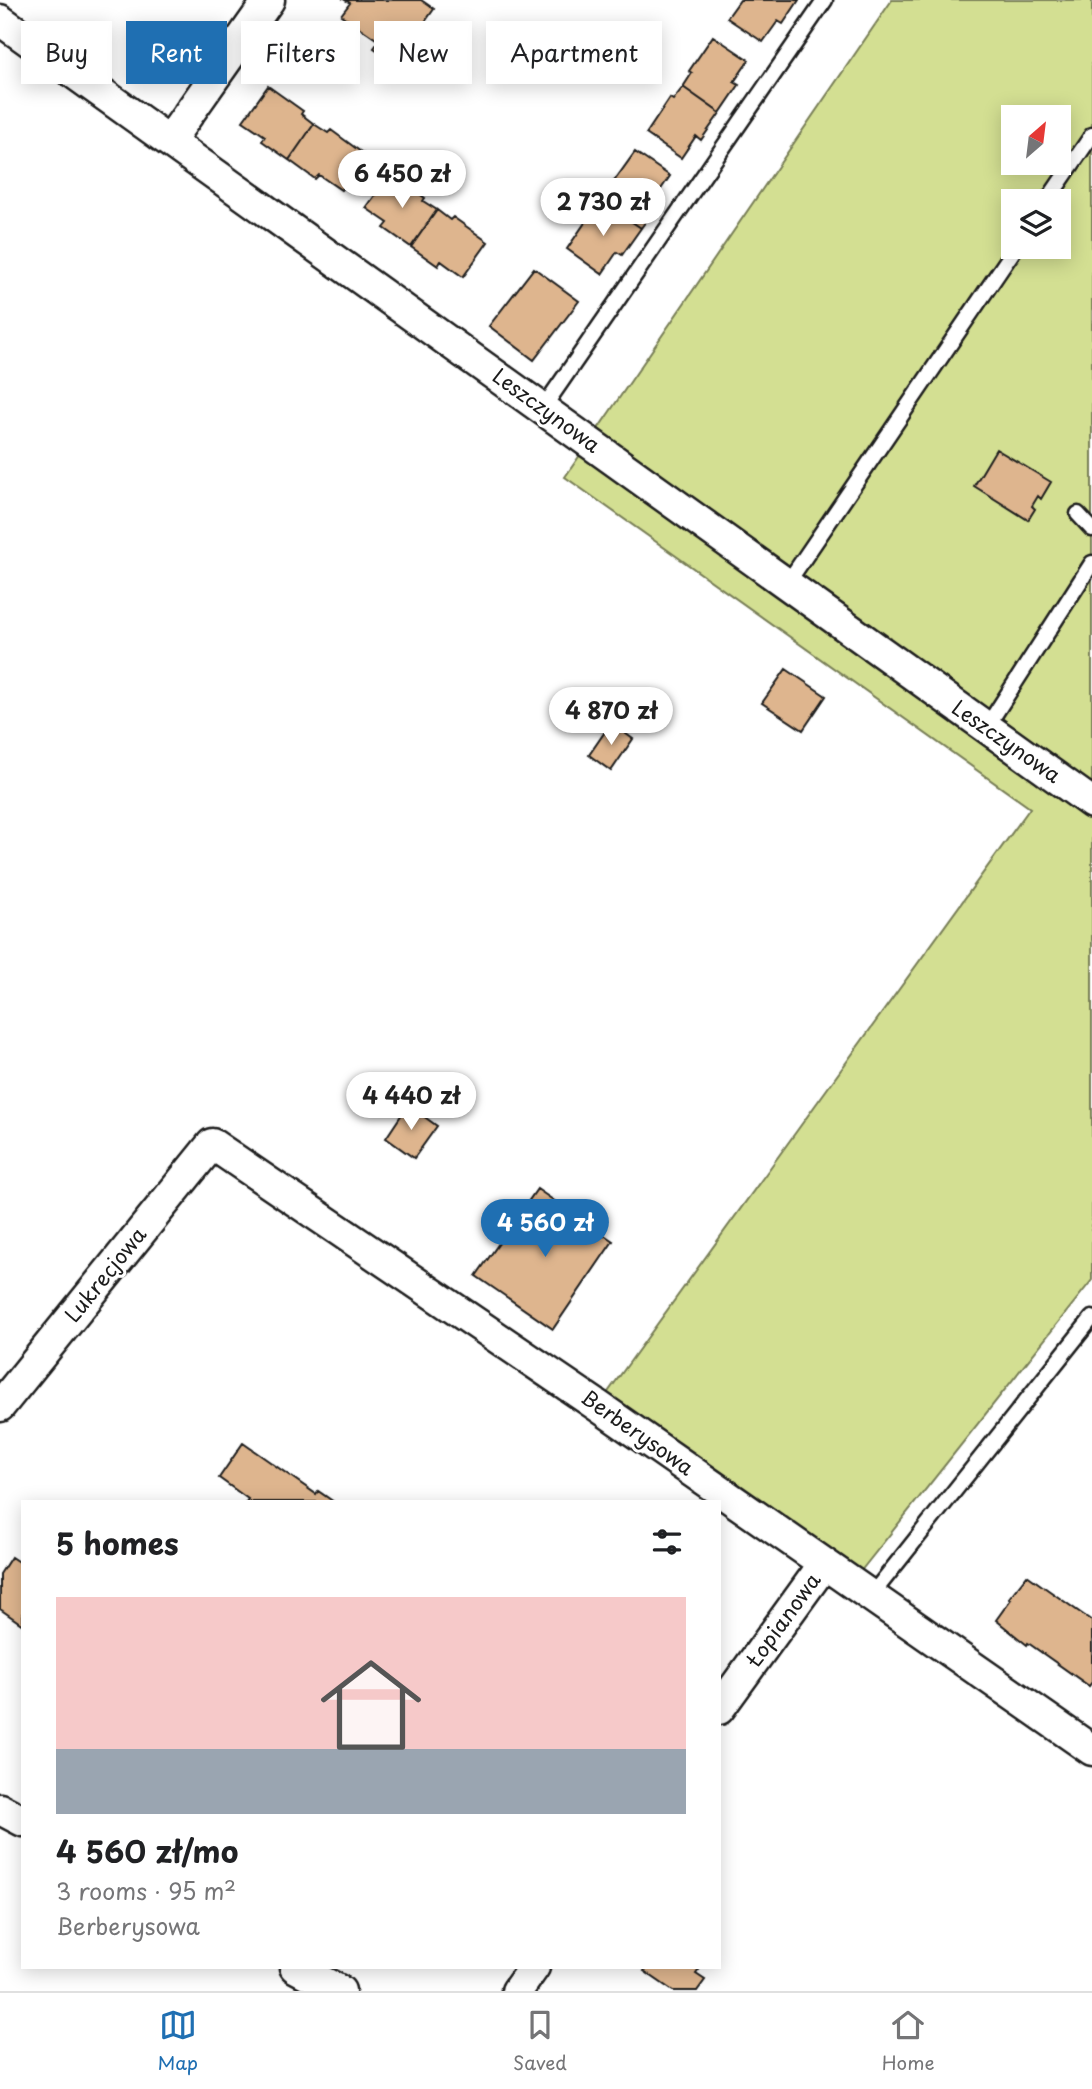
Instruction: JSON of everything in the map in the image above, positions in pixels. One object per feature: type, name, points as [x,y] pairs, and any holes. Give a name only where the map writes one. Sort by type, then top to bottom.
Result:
[{"type":"street","points":[[170,140],[269,0]]},
{"type":"street","name":"Leszczynowa","points":[[0,20],[1092,803]]},
{"type":"street","name":"Lukrecjowa","points":[[0,1406],[212,1144]]},
{"type":"street","name":"Berberysowa","points":[[212,1144],[598,1406],[1092,1750]]},
{"type":"street","name":"Łopianowa","points":[[721,1706],[824,1564]]},
{"type":"street","points":[[0,1809],[21,1820]]},
{"type":"street","points":[[299,1969],[340,1991]]},
{"type":"street","points":[[517,1991],[533,1969]]},
{"type":"lane","points":[[543,408],[825,0]]},
{"type":"lane","points":[[1055,189],[1092,135]]},
{"type":"lane","points":[[786,585],[1008,259]]},
{"type":"lane","points":[[1078,513],[1092,529]]},
{"type":"lane","points":[[986,727],[1092,563]]},
{"type":"lane","points":[[870,1597],[1092,1318]]},
{"type":"green space","points":[[892,0],[1092,0],[1092,1280],[860,1572],[606,1395],[1030,808],[565,477]]},
{"type":"building","points":[[345,0],[421,0],[434,9],[426,21],[374,21],[374,38],[360,28],[360,21],[350,21],[341,15],[350,3]]},
{"type":"building","points":[[740,0],[799,0],[783,24],[778,21],[763,42],[727,18]]},
{"type":"building","points":[[713,36],[749,60],[734,82],[739,85],[720,113],[683,87],[692,73],[689,71]]},
{"type":"building","points":[[268,86],[303,111],[301,114],[314,124],[289,160],[262,141],[265,136],[243,121]]},
{"type":"building","points":[[683,87],[720,113],[701,140],[696,136],[681,158],[646,134],[670,98],[673,100]]},
{"type":"building","points":[[314,124],[328,133],[331,130],[365,155],[341,190],[319,175],[315,179],[289,160]]},
{"type":"building","points":[[635,152],[670,176],[655,198],[660,202],[641,228],[604,203],[614,189],[610,187]]},
{"type":"building","points":[[391,173],[437,210],[411,247],[384,228],[388,223],[366,208]]},
{"type":"building","points":[[604,203],[641,228],[622,255],[617,252],[602,274],[567,249],[591,214],[594,216]]},
{"type":"building","points":[[437,210],[450,220],[453,217],[488,242],[463,277],[441,261],[438,266],[411,247]]},
{"type":"building","points":[[534,268],[579,301],[534,360],[489,326]]},
{"type":"building","points":[[996,449],[1051,482],[1041,499],[1038,496],[1032,506],[1035,509],[1028,520],[974,486]]},
{"type":"building","points":[[786,669],[826,696],[803,730],[762,703]]},
{"type":"building","points":[[611,723],[633,739],[611,771],[589,755]]},
{"type":"building","points":[[408,1105],[437,1126],[414,1158],[386,1138]]},
{"type":"building","points":[[537,1189],[613,1241],[553,1329],[476,1276]]},
{"type":"building","points":[[243,1443],[316,1494],[318,1491],[331,1500],[247,1500],[219,1478]]},
{"type":"building","points":[[11,1557],[21,1564],[21,1624],[0,1609],[0,1574]]},
{"type":"building","points":[[1027,1575],[1092,1621],[1092,1682],[1089,1686],[1028,1643],[1027,1645],[996,1620]]},
{"type":"building","points":[[700,1969],[696,1974],[705,1980],[697,1991],[673,1991],[644,1971]]}]
